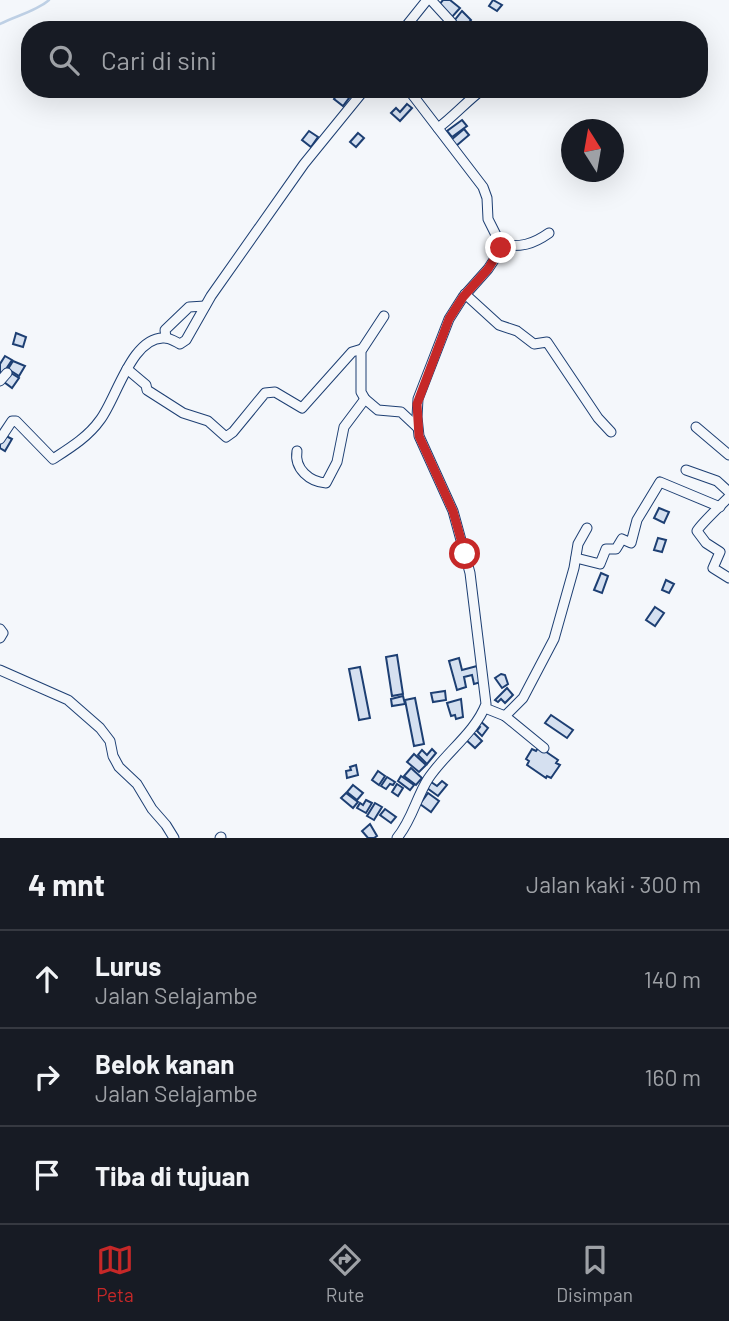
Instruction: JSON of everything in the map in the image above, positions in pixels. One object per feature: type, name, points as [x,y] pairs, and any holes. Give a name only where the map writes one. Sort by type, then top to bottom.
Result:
[{"type":"street","points":[[411,21],[429,0],[450,21]]},
{"type":"street","points":[[0,439],[8,425],[16,421],[53,459],[87,435],[102,418],[141,347],[166,338],[178,344],[183,343],[205,306],[304,164],[358,98]]},
{"type":"street","points":[[397,838],[410,820],[429,777],[485,708],[486,696],[474,589],[453,511],[424,451],[417,427],[417,404],[449,319],[465,294],[488,269],[501,245],[488,219],[487,198],[483,187],[415,98]]},
{"type":"street","points":[[438,128],[471,98]]},
{"type":"street","points":[[501,245],[525,246],[549,233]]},
{"type":"street","points":[[465,294],[499,325],[517,331],[534,344],[547,342],[598,418],[611,432]]},
{"type":"street","points":[[166,338],[166,330],[189,307],[205,306]]},
{"type":"street","points":[[384,316],[362,349],[360,385],[365,399],[382,412],[401,412],[417,427]]},
{"type":"street","points":[[127,369],[146,385],[147,390],[183,413],[208,421],[226,437],[265,393],[275,392],[302,408],[352,352],[362,349]]},
{"type":"street","points":[[0,381],[7,373]]},
{"type":"street","points":[[297,452],[300,471],[326,484],[337,462],[344,427],[365,399]]},
{"type":"street","points":[[696,428],[729,455]]},
{"type":"street","points":[[686,470],[717,481],[729,495],[697,531],[706,543],[720,552],[713,568],[729,578]]},
{"type":"street","points":[[576,558],[600,564],[607,549],[616,549],[622,539],[631,542],[637,520],[660,482],[720,507]]},
{"type":"street","points":[[505,716],[523,698],[551,645],[562,617],[578,544],[587,528]]},
{"type":"street","points":[[0,629],[3,633],[0,638]]},
{"type":"street","points":[[0,670],[68,701],[100,728],[110,741],[119,767],[137,784],[174,838]]},
{"type":"street","points":[[485,708],[505,716],[544,748]]},
{"type":"building","points":[[443,0],[450,0],[460,8],[452,17],[438,6]]},
{"type":"building","points":[[493,0],[502,5],[497,11],[489,6]]},
{"type":"building","points":[[462,11],[471,20],[470,21],[454,21]]},
{"type":"building","points":[[335,98],[349,98],[343,106]]},
{"type":"building","points":[[407,104],[412,108],[400,121],[391,113],[396,108],[400,112]]},
{"type":"building","points":[[462,120],[467,126],[452,137],[447,131]]},
{"type":"building","points":[[464,129],[469,135],[456,146],[451,140]]},
{"type":"building","points":[[309,131],[318,137],[311,147],[302,140]]},
{"type":"building","points":[[358,133],[364,138],[356,147],[350,142]]},
{"type":"building","points":[[16,333],[26,337],[23,347],[13,344]]},
{"type":"building","points":[[5,356],[12,360],[2,375],[0,364]]},
{"type":"building","points":[[13,361],[25,366],[19,376],[8,369]]},
{"type":"building","points":[[11,373],[19,378],[12,388],[4,382]]},
{"type":"building","points":[[4,435],[12,439],[5,451],[0,448]]},
{"type":"building","points":[[659,508],[669,512],[664,523],[654,518]]},
{"type":"building","points":[[658,538],[666,540],[662,552],[654,550]]},
{"type":"building","points":[[601,573],[608,576],[602,593],[594,590]]},
{"type":"building","points":[[666,580],[674,584],[669,593],[662,590]]},
{"type":"building","points":[[655,607],[664,613],[655,626],[646,620]]},
{"type":"building","points":[[397,655],[403,694],[392,696],[386,657]]},
{"type":"building","points":[[459,658],[462,670],[477,666],[481,682],[474,684],[472,675],[464,677],[466,687],[457,690],[449,661]]},
{"type":"building","points":[[360,667],[370,718],[359,720],[349,669]]},
{"type":"building","points":[[501,674],[505,675],[508,684],[502,688],[495,678]]},
{"type":"building","points":[[507,688],[513,695],[505,703],[501,699],[498,702],[495,700]]},
{"type":"building","points":[[445,691],[446,700],[433,702],[431,693]]},
{"type":"building","points":[[403,696],[405,704],[392,706],[391,699]]},
{"type":"building","points":[[415,698],[424,744],[414,746],[405,700]]},
{"type":"building","points":[[461,699],[463,717],[456,719],[455,715],[451,716],[447,703]]},
{"type":"building","points":[[551,715],[573,730],[567,738],[545,723]]},
{"type":"building","points":[[479,720],[488,728],[482,736],[477,731],[480,727],[476,724]]},
{"type":"building","points":[[471,730],[482,741],[475,748],[464,738]]},
{"type":"building","points":[[539,747],[558,760],[556,763],[560,765],[551,778],[546,778],[527,765],[529,761],[526,759],[532,749],[536,751]]},
{"type":"building","points":[[432,749],[436,753],[427,764],[418,755],[422,750],[427,755]]},
{"type":"building","points":[[414,754],[426,765],[419,772],[407,762]]},
{"type":"building","points":[[356,765],[358,775],[347,778],[346,771]]},
{"type":"building","points":[[411,768],[422,778],[416,785],[404,776]]},
{"type":"building","points":[[378,771],[385,776],[379,785],[372,780]]},
{"type":"building","points":[[401,776],[414,785],[410,790],[398,781]]},
{"type":"building","points":[[387,777],[395,782],[386,789],[381,786]]},
{"type":"building","points":[[442,781],[447,785],[438,796],[427,788],[431,782],[437,786]]},
{"type":"building","points":[[397,784],[403,788],[398,796],[392,792]]},
{"type":"building","points":[[353,785],[363,793],[357,800],[347,792]]},
{"type":"building","points":[[346,793],[358,802],[353,808],[341,798]]},
{"type":"building","points":[[428,793],[439,801],[431,812],[420,804]]},
{"type":"building","points":[[366,800],[372,803],[366,813],[357,808]]},
{"type":"building","points":[[375,803],[382,807],[374,820],[367,816]]},
{"type":"building","points":[[385,809],[396,817],[391,823],[380,815]]},
{"type":"building","points":[[370,824],[377,836],[374,838],[368,838],[362,831]]},
{"type":"waterway","points":[[0,24],[49,0]]},
{"type":"route","points":[[465,554],[453,511],[419,436],[417,404],[449,319],[501,248]]}]
